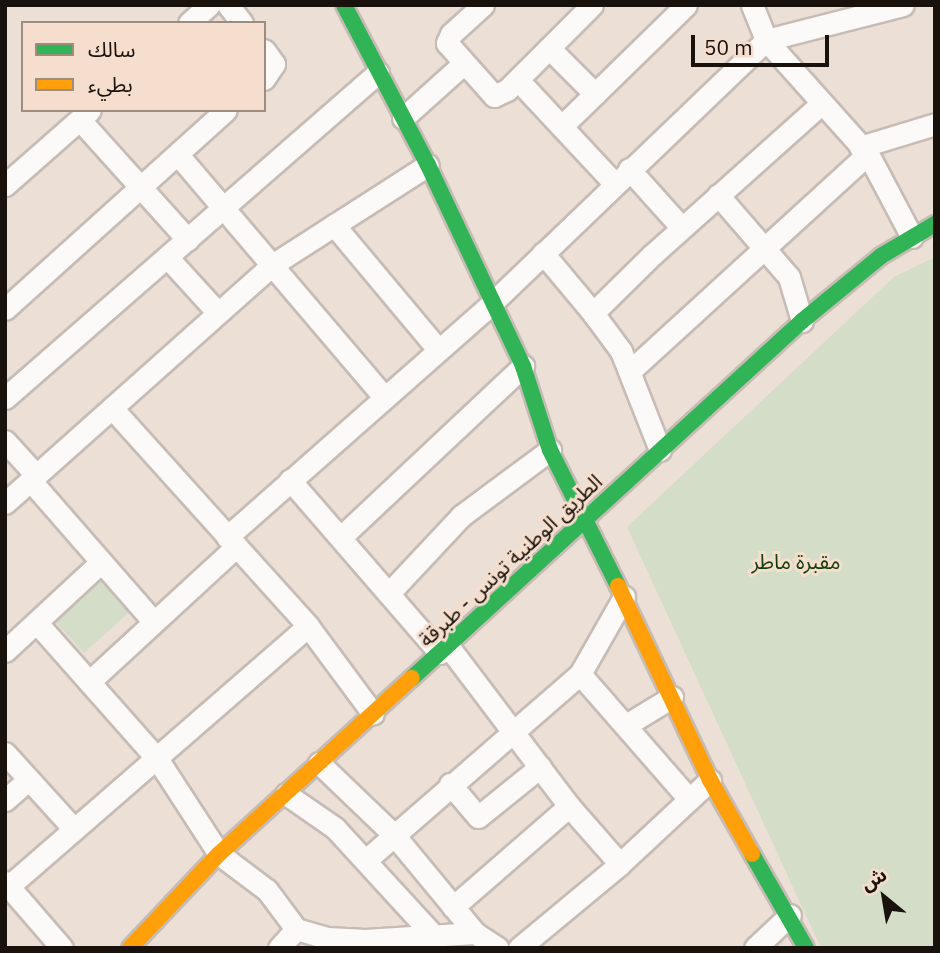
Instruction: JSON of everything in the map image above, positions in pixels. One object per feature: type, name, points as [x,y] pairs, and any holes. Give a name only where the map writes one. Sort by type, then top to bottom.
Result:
[{"type":"main road","points":[[344,5],[428,165],[523,366],[550,450],[583,521],[624,597],[710,780],[790,915],[806,948]]},
{"type":"main road","name":"الطريق الوطنية تونس - طبرقة","points":[[130,948],[219,854],[802,321],[912,237],[935,224]]},
{"type":"street","points":[[191,21],[209,5]]},
{"type":"street","points":[[228,5],[240,21]]},
{"type":"street","points":[[483,5],[448,38],[464,63],[492,96],[503,93],[518,80],[592,5]]},
{"type":"street","points":[[562,126],[686,5]]},
{"type":"street","points":[[752,5],[766,40],[820,105],[864,150],[912,237]]},
{"type":"street","points":[[89,682],[153,621],[290,480],[437,348],[492,303],[621,176],[766,40],[903,5]]},
{"type":"street","points":[[549,48],[595,94]]},
{"type":"street","points":[[266,53],[274,64],[266,76]]},
{"type":"street","points":[[402,118],[464,63]]},
{"type":"street","points":[[5,398],[378,73]]},
{"type":"street","points":[[518,80],[562,126],[682,228]]},
{"type":"street","points":[[593,313],[718,195],[820,105]]},
{"type":"street","points":[[6,306],[142,189],[224,112]]},
{"type":"street","points":[[5,186],[85,115],[142,189],[188,240]]},
{"type":"street","points":[[630,371],[864,150],[935,124]]},
{"type":"street","points":[[179,156],[383,396]]},
{"type":"street","points":[[5,503],[272,265],[428,165]]},
{"type":"street","points":[[718,195],[789,277],[802,321]]},
{"type":"street","points":[[334,225],[437,348]]},
{"type":"street","points":[[543,253],[612,336],[630,371],[660,450]]},
{"type":"street","points":[[169,257],[218,313]]},
{"type":"street","points":[[341,537],[523,366]]},
{"type":"street","points":[[112,408],[308,626],[373,714]]},
{"type":"street","points":[[5,442],[101,562],[153,621]]},
{"type":"street","points":[[390,592],[461,516],[550,450]]},
{"type":"street","points":[[290,480],[514,728],[569,806],[620,864]]},
{"type":"street","points":[[5,651],[101,562]]},
{"type":"street","points":[[366,860],[514,728],[580,674],[624,597]]},
{"type":"street","points":[[37,623],[158,760],[219,854],[267,890],[296,929],[327,938],[365,940],[475,933]]},
{"type":"street","points":[[62,948],[7,884],[158,760],[308,626]]},
{"type":"street","points":[[580,674],[688,798]]},
{"type":"street","points":[[626,725],[672,697]]},
{"type":"street","points":[[5,753],[74,829]]},
{"type":"street","points":[[319,763],[394,835],[475,933],[498,948]]},
{"type":"street","points":[[450,784],[478,817],[540,767]]},
{"type":"street","points":[[5,800],[29,779]]},
{"type":"street","points":[[519,948],[620,864],[710,780]]},
{"type":"street","points":[[286,793],[335,828],[432,934]]},
{"type":"street","points":[[453,907],[569,806]]},
{"type":"street","points":[[755,948],[790,915]]},
{"type":"street","points":[[279,948],[296,929]]},
{"type":"green space","name":"مقبرة ماطر","points":[[935,257],[935,948],[821,948],[627,527],[894,277]]},
{"type":"green space","points":[[97,562],[137,605],[84,653],[44,609]]},
{"type":"traffic: fast","points":[[344,5],[428,165],[523,366],[550,450],[618,586]]},
{"type":"traffic: fast","points":[[412,678],[802,321],[881,256],[935,224]]},
{"type":"traffic: fast","points":[[752,854],[806,948]]},
{"type":"traffic: slow","points":[[618,586],[710,780],[752,854]]},
{"type":"traffic: slow","points":[[130,948],[219,854],[412,678]]}]
